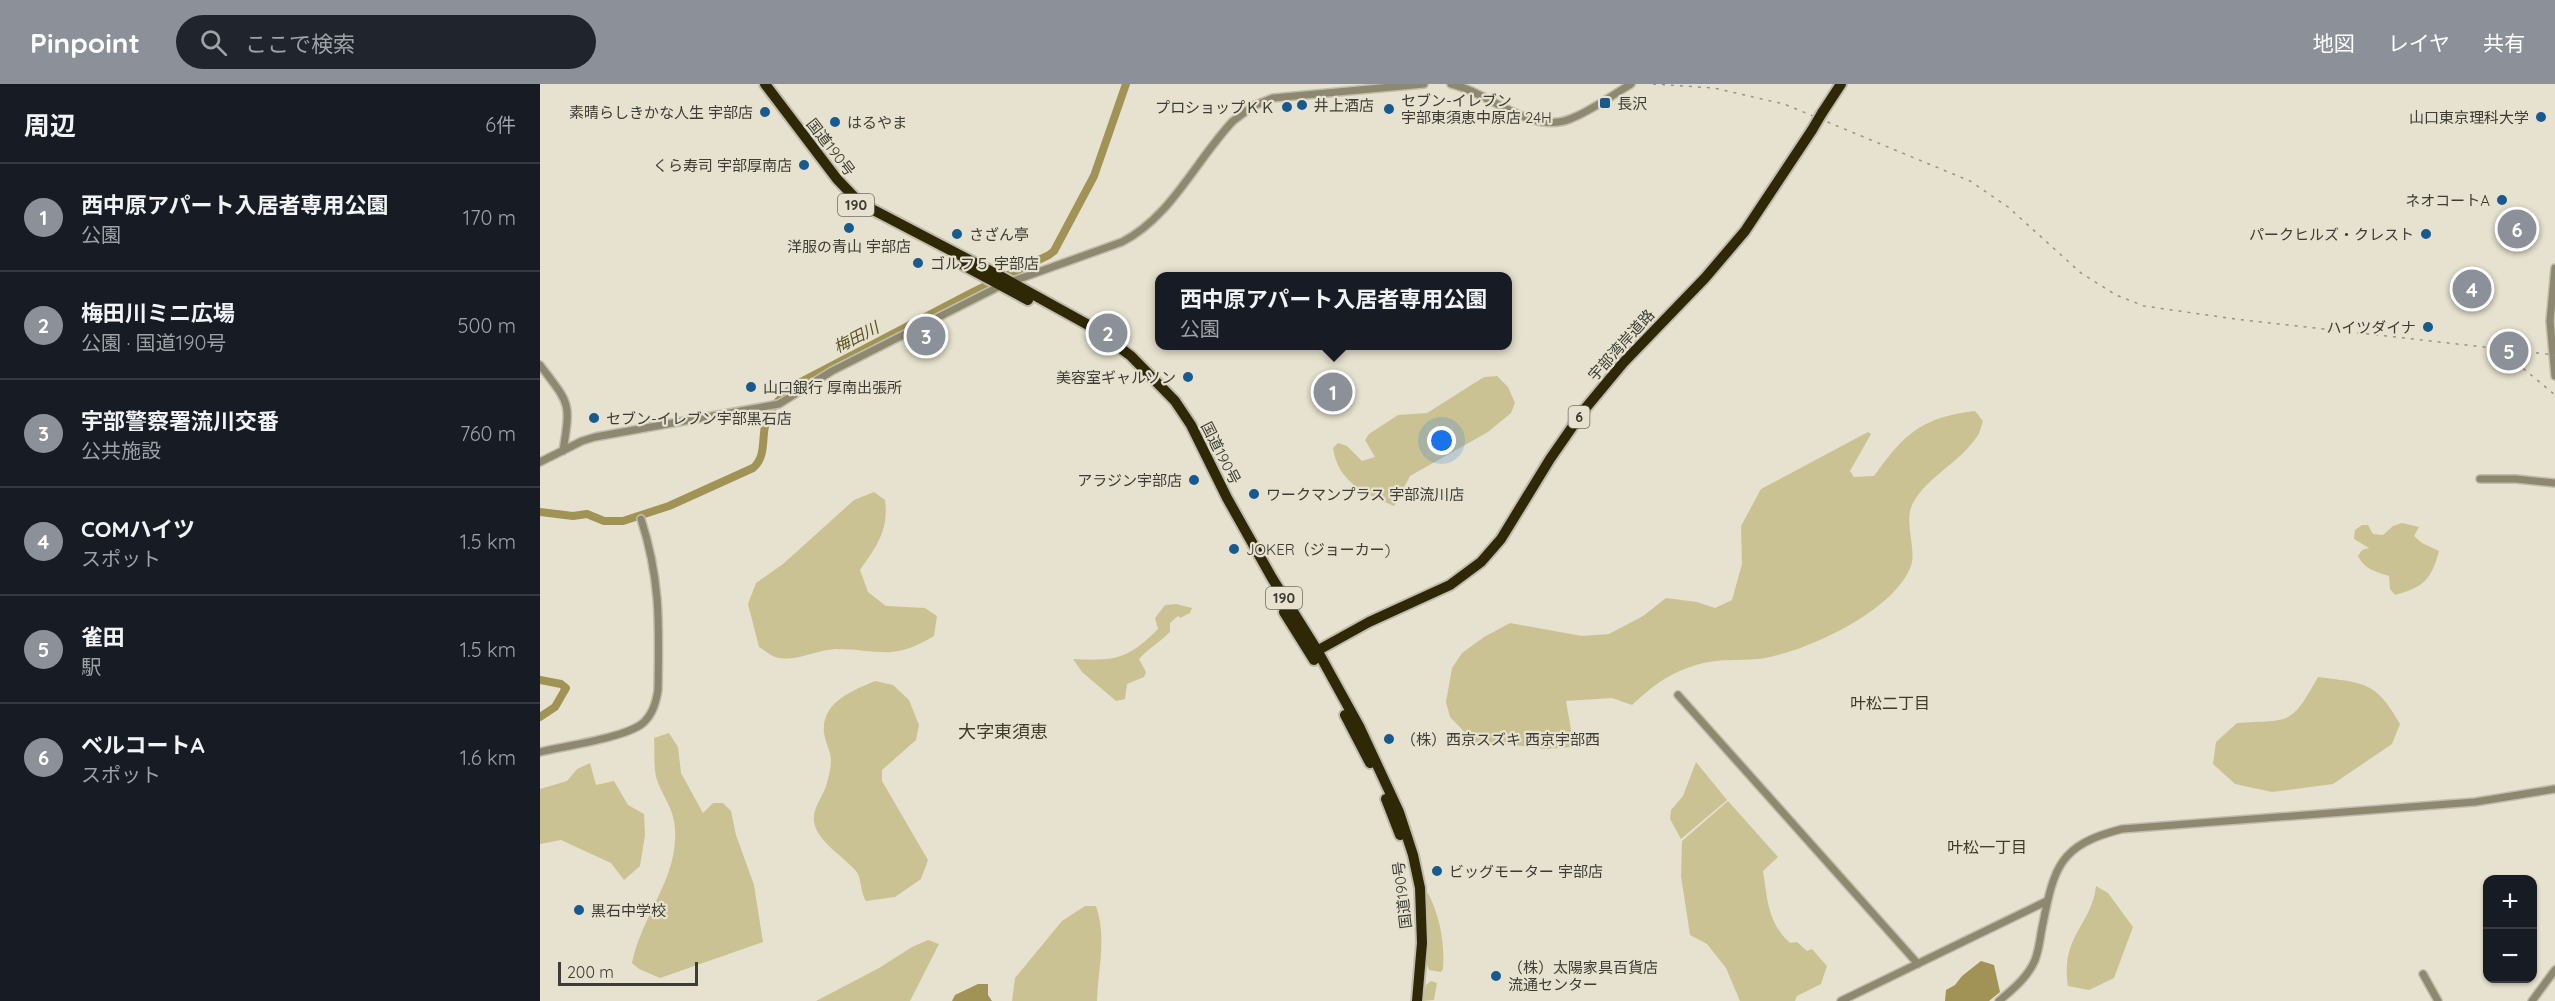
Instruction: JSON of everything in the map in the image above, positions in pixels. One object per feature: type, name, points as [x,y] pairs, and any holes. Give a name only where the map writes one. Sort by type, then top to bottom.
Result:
[{"type":"highway","name":"国道190号","points":[[760,84],[850,200],[876,218],[1001,281]]},
{"type":"highway","name":"国道190号","points":[[765,84],[852,196],[869,208],[1001,281],[1102,341],[1134,366],[1161,394],[1189,435],[1252,557],[1314,652],[1380,767],[1400,812],[1420,888],[1422,943],[1418,1001]]},
{"type":"highway","name":"宇部湾岸道路","points":[[1314,652],[1369,622],[1450,585],[1481,562],[1506,531],[1550,459],[1584,410],[1623,363],[1732,246],[1770,197],[1841,84]]},
{"type":"highway","name":"国道190号","points":[[1314,652],[1372,768],[1391,810],[1405,852],[1415,909],[1410,1001]]},
{"type":"street","points":[[540,462],[596,437],[775,404],[1001,281],[1119,244],[1136,233],[1173,198],[1226,128],[1253,106],[1273,98],[1424,84]]},
{"type":"street","points":[[1451,84],[1475,92],[1532,120],[1547,123],[1570,119],[1631,84]]},
{"type":"street","points":[[2555,268],[2550,321],[2555,376]]},
{"type":"street","points":[[540,366],[562,394],[569,409],[563,451]]},
{"type":"street","points":[[2480,479],[2516,479],[2555,483]]},
{"type":"street","points":[[540,752],[626,731],[643,723],[655,706],[658,690],[658,585],[640,519]]},
{"type":"street","points":[[1678,695],[1918,964]]},
{"type":"street","points":[[1999,1001],[2023,980],[2033,964],[2053,878],[2073,850],[2094,838],[2122,829],[2475,802],[2555,789]]},
{"type":"street","points":[[1841,1001],[2047,901]]},
{"type":"street","points":[[2532,1001],[2555,970]]},
{"type":"street","points":[[2423,974],[2438,1001]]},
{"type":"shaded area","points":[[1497,376],[1508,387],[1515,403],[1511,413],[1488,432],[1410,476],[1394,506],[1355,486],[1341,470],[1333,448],[1338,443],[1347,446],[1362,461],[1375,457],[1365,440],[1369,434],[1398,415],[1427,413],[1484,377]]},
{"type":"shaded area","points":[[1975,411],[1983,421],[1977,436],[1961,455],[1919,493],[1910,510],[1912,559],[1902,583],[1869,613],[1848,626],[1804,647],[1783,654],[1765,658],[1703,663],[1683,669],[1660,682],[1632,705],[1612,698],[1566,701],[1574,747],[1545,749],[1506,744],[1476,744],[1450,717],[1446,702],[1452,668],[1462,653],[1484,637],[1510,623],[1582,636],[1609,634],[1643,616],[1666,598],[1697,602],[1715,608],[1732,600],[1742,564],[1741,526],[1761,489],[1868,432],[1871,434],[1850,471],[1854,477],[1874,476],[1895,449],[1916,430],[1941,418]]},
{"type":"shaded area","points":[[874,492],[885,500],[886,511],[880,537],[860,570],[868,592],[886,606],[925,608],[937,616],[934,636],[896,652],[835,649],[782,658],[775,657],[759,647],[748,604],[756,583],[783,564],[854,500]]},
{"type":"shaded area","points":[[2402,523],[2419,527],[2414,536],[2422,543],[2439,551],[2433,569],[2425,581],[2413,589],[2395,595],[2390,589],[2389,576],[2371,569],[2358,556],[2362,550],[2369,548],[2354,539],[2355,530],[2362,525],[2368,525],[2373,534],[2383,535],[2393,526]]},
{"type":"shaded area","points":[[1176,604],[1192,608],[1190,613],[1180,618],[1178,616],[1170,623],[1170,632],[1139,659],[1146,672],[1144,677],[1127,684],[1125,699],[1116,701],[1082,672],[1073,659],[1110,659],[1129,653],[1158,629],[1155,618],[1165,605]]},
{"type":"shaded area","points":[[2318,677],[2358,683],[2384,699],[2400,724],[2392,744],[2333,784],[2272,792],[2235,784],[2213,764],[2216,742],[2237,723],[2279,720],[2287,717],[2301,705]]},
{"type":"shaded area","points":[[875,681],[893,685],[909,700],[919,725],[916,740],[882,770],[882,781],[928,860],[921,879],[895,897],[866,901],[856,871],[820,836],[814,817],[831,766],[831,757],[824,733],[827,713],[840,699]]},
{"type":"shaded area","points":[[669,733],[678,747],[681,773],[703,813],[713,803],[723,803],[731,811],[736,835],[754,885],[763,942],[660,978],[639,969],[632,963],[636,947],[663,887],[673,857],[674,822],[657,780],[654,759],[654,738]]},
{"type":"shaded area","points":[[1696,762],[1727,800],[1681,839],[1670,819],[1671,810],[1683,796]]},
{"type":"shaded area","points":[[590,763],[596,785],[614,781],[628,805],[644,814],[645,835],[640,866],[624,880],[611,863],[561,840],[540,844],[540,789],[567,781],[577,769]]},
{"type":"shaded area","points":[[1728,801],[1778,857],[1763,871],[1770,910],[1777,927],[1790,943],[1797,942],[1807,951],[1812,949],[1827,966],[1821,984],[1797,996],[1795,1001],[1740,1001],[1726,968],[1707,944],[1690,935],[1681,876],[1682,841]]},
{"type":"shaded area","points":[[2096,886],[2108,893],[2133,927],[2114,978],[2089,990],[2068,986],[2067,969],[2072,943],[2089,911]]},
{"type":"shaded area","points":[[1428,893],[1441,930],[1443,969],[1441,972],[1429,970],[1426,962],[1426,895]]},
{"type":"shaded area","points":[[1085,906],[1096,906],[1101,929],[1097,1001],[1012,1001],[1015,978],[1062,921]]},
{"type":"shaded area","points":[[928,940],[939,944],[910,1001],[816,1001],[879,968],[912,947]]},
{"type":"shaded area","points":[[1981,961],[1994,965],[2000,992],[1989,1001],[1945,1001],[1946,990],[1955,985],[1962,976]]},
{"type":"shaded area","points":[[1431,981],[1437,983],[1434,1000],[1423,1001],[1426,985]]},
{"type":"shaded area","points":[[978,984],[988,984],[988,995],[992,1001],[952,1001],[955,995]]},
{"type":"waterway","name":"梅田川","points":[[540,512],[573,516],[587,514],[604,521],[623,521],[669,506],[753,468],[762,452],[768,416],[778,401],[795,385],[1049,255],[1054,251],[1094,176],[1126,84]]},
{"type":"waterway","name":"梅田川","points":[[540,680],[561,684],[566,688],[555,707],[540,717]]},
{"type":"railway","points":[[1653,84],[1714,88],[1784,104],[1970,181],[2008,207],[2081,273],[2116,295],[2144,306],[2235,319],[2555,355]]},
{"type":"railway","points":[[2491,353],[2524,369],[2555,395]]},
{"type":"place","name":"長沢","points":[[1605,103]]},
{"type":"place","name":"井上酒店","points":[[1302,105]]},
{"type":"place","name":"プロショップＫＫ","points":[[1287,107]]},
{"type":"place","name":"セブン-イレブン 宇部東須恵中原店 24H","points":[[1389,109]]},
{"type":"place","name":"素晴らしきかな人生 宇部店","points":[[765,112]]},
{"type":"place","name":"山口東京理科大学","points":[[2541,117]]},
{"type":"place","name":"はるやま","points":[[835,122]]},
{"type":"place","name":"くら寿司 宇部厚南店","points":[[804,165]]},
{"type":"place","name":"ネオコートA","points":[[2502,200]]},
{"type":"place","name":"洋服の青山 宇部店","points":[[849,228]]},
{"type":"place","name":"ベルコートA","points":[[2517,229]]},
{"type":"place","name":"さざん亭","points":[[957,234]]},
{"type":"place","name":"パークヒルズ・クレスト","points":[[2426,234]]},
{"type":"place","name":"ゴルフ５ 宇部店","points":[[918,263]]},
{"type":"place","name":"COMハイツ","points":[[2472,289]]},
{"type":"place","name":"ハイツダイナ","points":[[2428,327]]},
{"type":"place","name":"梅田川ミニ広場","points":[[1108,333]]},
{"type":"place","name":"宇部警察署流川交番","points":[[926,336]]},
{"type":"place","name":"雀田","points":[[2509,351]]},
{"type":"place","name":"美容室ギャルソン","points":[[1188,377]]},
{"type":"place","name":"山口銀行 厚南出張所","points":[[751,387]]},
{"type":"place","name":"西中原アパート入居者専用公園","points":[[1333,392]]},
{"type":"place","name":"セブン-イレブン宇部黒石店","points":[[594,418]]},
{"type":"place","name":"アラジン宇部店","points":[[1194,480]]},
{"type":"place","name":"ワークマンプラス 宇部流川店","points":[[1254,494]]},
{"type":"place","name":"JOKER（ジョーカー)","points":[[1234,549]]},
{"type":"place","name":"（株）西京スズキ 西京宇部西","points":[[1389,739]]},
{"type":"place","name":"ビッグモーター 宇部店","points":[[1437,871]]},
{"type":"place","name":"黒石中学校","points":[[579,910]]},
{"type":"place","name":"（株）太陽家具百貨店 流通センター","points":[[1496,976]]},
{"type":"district","name":"叶松二丁目","points":[[1890,703]]},
{"type":"district","name":"大字東須恵","points":[[1003,731]]},
{"type":"district","name":"叶松一丁目","points":[[1987,847]]}]
